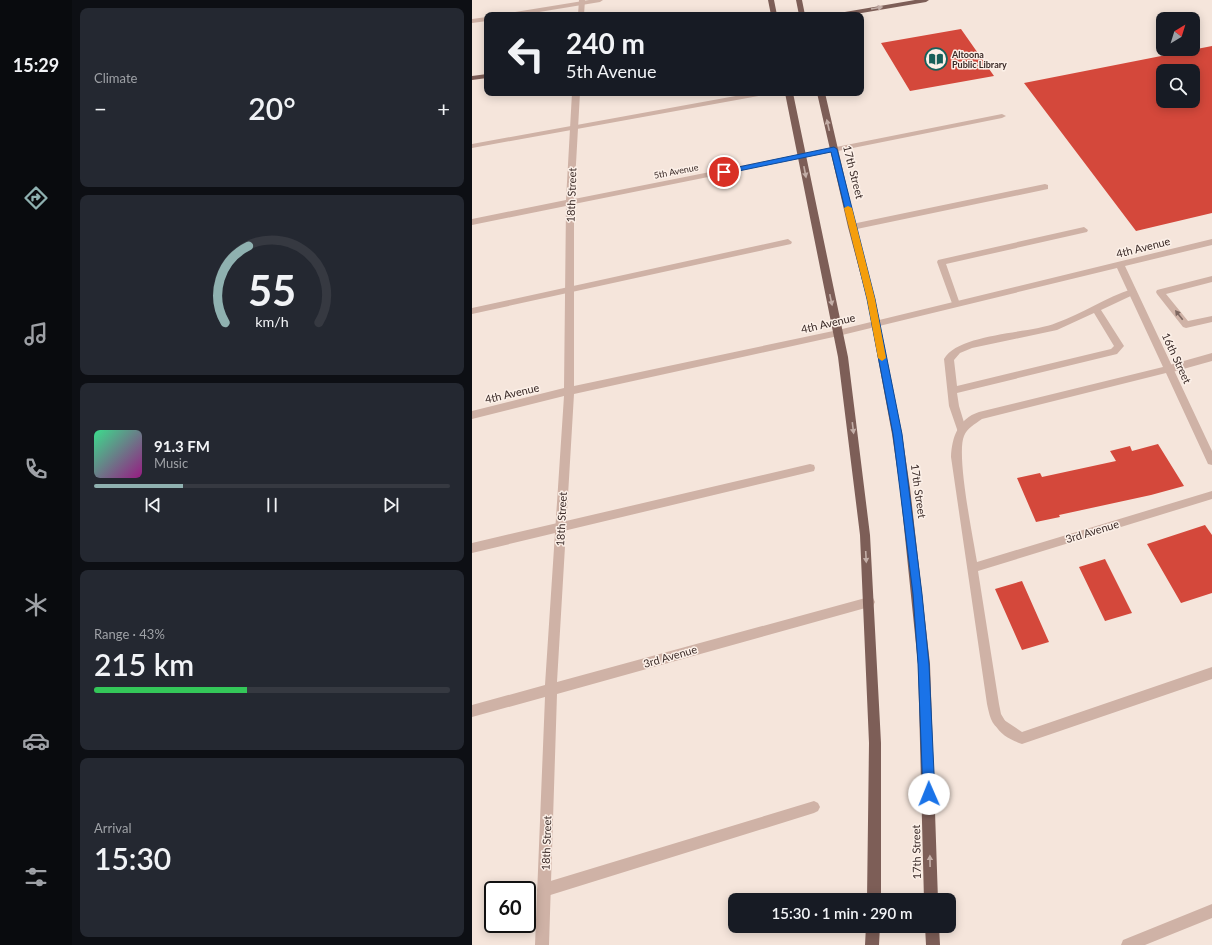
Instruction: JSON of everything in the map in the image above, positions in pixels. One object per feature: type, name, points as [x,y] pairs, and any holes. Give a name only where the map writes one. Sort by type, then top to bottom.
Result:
[{"type":"main road","points":[[771,0],[773,12]]},
{"type":"main road","points":[[799,0],[801,12]]},
{"type":"main road","points":[[856,12],[926,0]]},
{"type":"main road","points":[[472,78],[484,76]]},
{"type":"main road","points":[[790,96],[838,333],[858,471],[865,535],[875,744],[874,893]]},
{"type":"main road","name":"17th Street","points":[[822,96],[852,227],[871,299],[897,434],[916,580],[924,664],[928,748],[931,893]]},
{"type":"main road","points":[[872,945],[873,933]]},
{"type":"main road","points":[[932,933],[933,945]]},
{"type":"street","points":[[525,12],[582,1],[600,0]]},
{"type":"street","points":[[581,12],[582,1]]},
{"type":"street","points":[[472,21],[484,19]]},
{"type":"street","name":"18th Street","points":[[542,945],[551,690],[569,391],[570,203],[576,96]]},
{"type":"street","points":[[472,146],[747,96]]},
{"type":"street","name":"5th Avenue","points":[[472,222],[1002,116]]},
{"type":"street","points":[[852,227],[1045,187]]},
{"type":"street","points":[[956,304],[941,262],[1084,230]]},
{"type":"street","points":[[472,311],[570,291],[788,242]]},
{"type":"street","name":"4th Avenue","points":[[472,415],[569,391],[838,333],[1212,242]]},
{"type":"street","name":"16th Street","points":[[1120,265],[1212,461]]},
{"type":"street","points":[[1212,279],[1160,292],[1186,325],[1212,319]]},
{"type":"street","points":[[961,429],[954,406],[949,359],[958,350],[970,345],[1057,327],[1132,292]]},
{"type":"street","points":[[952,391],[1114,352],[1119,346],[1096,309]]},
{"type":"street","points":[[1212,357],[979,416],[961,429],[957,438],[956,457],[993,704],[996,716],[1006,730],[1022,738],[1212,673]]},
{"type":"street","points":[[472,548],[810,468]]},
{"type":"street","name":"3rd Avenue","points":[[972,568],[1212,495]]},
{"type":"street","name":"3rd Avenue","points":[[472,711],[869,602]]},
{"type":"street","points":[[544,890],[814,807]]},
{"type":"street","points":[[1128,945],[1212,911]]},
{"type":"building","name":"Altoona Public Library","points":[[961,29],[994,76],[910,91],[881,43]]},
{"type":"building","points":[[1212,46],[1212,213],[1136,231],[1024,83],[1161,56],[1200,56],[1200,48]]},
{"type":"building","points":[[1158,444],[1184,486],[1151,495],[1059,515],[1060,517],[1036,522],[1017,478],[1040,473],[1042,477],[1116,461],[1110,451],[1130,446],[1132,451]]},
{"type":"building","points":[[1205,525],[1212,535],[1212,593],[1181,603],[1147,544]]},
{"type":"building","points":[[1105,559],[1132,613],[1105,621],[1079,567]]},
{"type":"building","points":[[1022,581],[1049,642],[1022,650],[995,589]]},
{"type":"slow traffic","points":[[848,208],[871,299],[882,358]]},
{"type":"place","name":"Altoona Public Library","points":[[936,59]]},
{"type":"route","points":[[724,172],[834,149],[852,227],[871,299],[897,434],[905,488],[918,594],[924,664],[929,794]]}]
